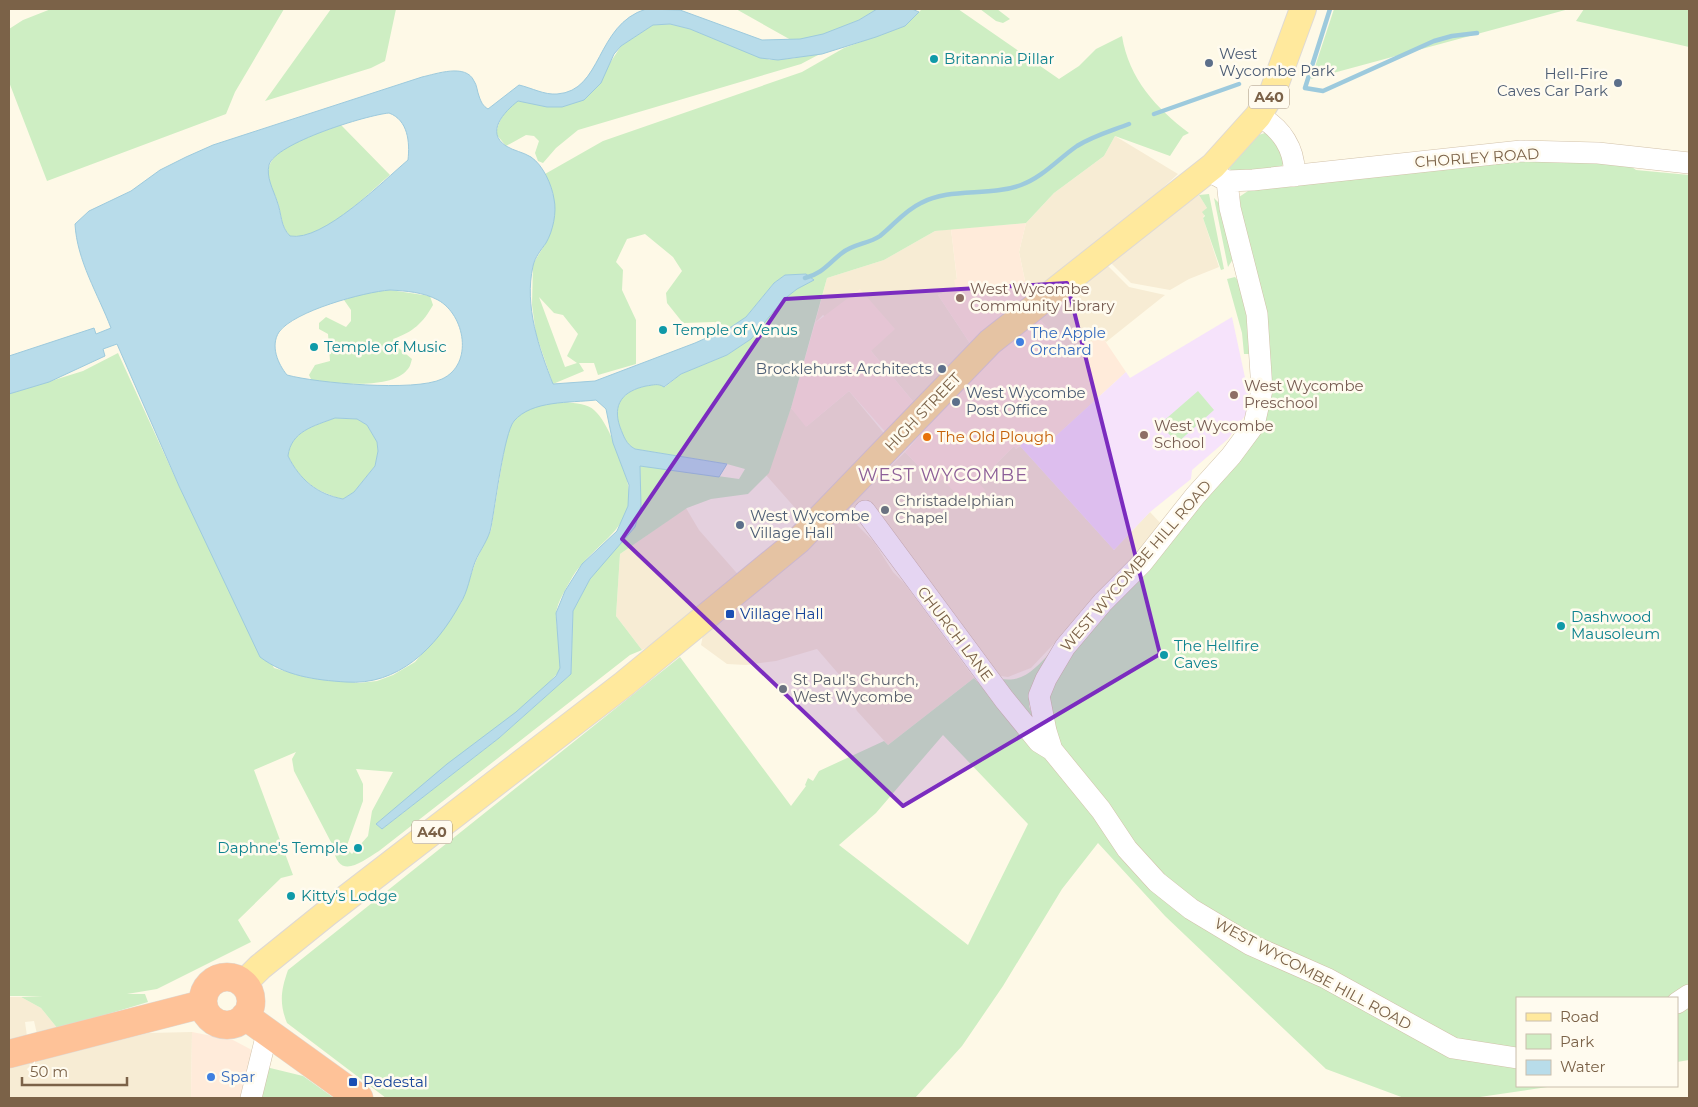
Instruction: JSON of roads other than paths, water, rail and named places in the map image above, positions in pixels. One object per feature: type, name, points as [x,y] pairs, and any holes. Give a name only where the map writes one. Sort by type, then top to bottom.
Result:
[{"type":"highway","points":[[223,977],[231,977],[243,984],[249,992],[251,1000],[245,1016],[233,1025],[216,1023],[209,1017],[203,1004],[207,988],[213,981],[223,977]]},
{"type":"highway","points":[[9,1054],[203,1004]]},
{"type":"highway","points":[[245,1016],[266,1033],[359,1098]]},
{"type":"main road","name":"A40","points":[[1218,175],[1238,141],[1258,116],[1273,91],[1303,9]]},
{"type":"main road","name":"HIGH STREET","points":[[243,984],[260,967],[327,913],[624,684],[798,541],[856,500],[990,342],[1218,175]]},
{"type":"street","points":[[1258,116],[1268,120],[1288,142],[1292,151],[1294,176]]},
{"type":"street","name":"CHORLEY ROAD","points":[[1218,175],[1294,176],[1521,151],[1598,153],[1689,164]]},
{"type":"street","name":"WEST WYCOMBE HILL ROAD","points":[[1218,175],[1230,208],[1258,322],[1262,390],[1254,424],[1231,456],[1195,496],[1142,563],[1103,602],[1065,646],[1046,679],[1039,696],[1052,750],[1101,810],[1127,849],[1157,882],[1191,909],[1251,945],[1326,978],[1453,1048],[1516,1058]]},
{"type":"street","name":"CHURCH LANE","points":[[856,500],[1004,699],[1039,742],[1052,750]]},
{"type":"street","points":[[1678,1002],[1689,995]]},
{"type":"street","points":[[251,1098],[266,1033]]},
{"type":"water","points":[[646,9],[680,10],[762,40],[800,39],[823,34],[859,20],[877,9],[912,9],[919,12],[905,26],[876,37],[822,54],[778,60],[760,58],[690,29],[670,24],[653,25],[621,46],[614,54],[601,83],[584,100],[562,107],[547,107],[518,101],[499,122],[497,135],[500,140],[506,146],[528,155],[539,165],[546,176],[554,199],[555,215],[546,243],[534,263],[530,296],[534,326],[553,384],[595,381],[695,343],[731,327],[746,317],[774,283],[785,275],[806,274],[814,280],[797,289],[783,300],[751,339],[727,355],[681,374],[664,387],[656,385],[638,388],[631,391],[621,400],[617,412],[620,427],[627,442],[635,449],[727,464],[719,477],[640,466],[641,506],[635,527],[590,579],[573,611],[571,674],[499,738],[382,829],[376,824],[447,764],[516,712],[556,676],[560,668],[556,613],[565,591],[582,564],[617,531],[628,506],[629,485],[613,443],[606,409],[596,400],[552,404],[531,409],[514,421],[510,428],[503,455],[490,531],[475,562],[463,599],[450,620],[427,649],[399,671],[365,682],[334,681],[290,673],[260,657],[179,486],[117,344],[103,349],[105,356],[49,382],[9,394],[9,356],[94,328],[96,334],[111,328],[84,264],[75,224],[89,211],[131,191],[160,170],[213,145],[442,72],[458,71],[470,76],[476,84],[481,102],[488,109],[519,85],[552,94],[572,90],[583,82],[617,29],[629,17]],"holes":[[[389,113],[395,116],[404,126],[409,146],[408,160],[368,195],[335,220],[319,230],[304,235],[290,236],[283,224],[269,178],[269,165],[275,157],[304,139],[362,119]],[[390,290],[408,291],[432,297],[447,307],[455,317],[462,339],[462,351],[459,362],[452,372],[442,379],[429,383],[389,386],[320,381],[287,375],[278,360],[275,349],[276,337],[287,324],[330,304]],[[335,418],[357,419],[367,425],[377,442],[378,451],[375,466],[354,492],[343,499],[325,494],[310,485],[298,472],[288,456],[294,441],[299,435],[312,427]]]},
{"type":"waterway","points":[[1330,9],[1305,88],[1323,91],[1434,41],[1452,36],[1477,33]]},
{"type":"waterway","points":[[1154,114],[1239,84]]},
{"type":"waterway","points":[[805,278],[821,271],[846,250],[880,236],[904,214],[921,203],[944,195],[996,191],[1029,182],[1083,142],[1129,124]]},
{"type":"place","name":"Britannia Pillar","points":[[934,59]]},
{"type":"place","name":"West Wycombe Park","points":[[1209,63]]},
{"type":"place","name":"Hell-Fire Caves Car Park","points":[[1618,83]]},
{"type":"place","name":"West Wycombe Community Library","points":[[960,298]]},
{"type":"place","name":"Temple of Venus","points":[[663,330]]},
{"type":"place","name":"The Apple Orchard","points":[[1020,342]]},
{"type":"place","name":"Temple of Music","points":[[314,347]]},
{"type":"place","name":"Brocklehurst Architects","points":[[942,369]]},
{"type":"place","name":"West Wycombe Preschool","points":[[1234,395]]},
{"type":"place","name":"West Wycombe Post Office","points":[[956,402]]},
{"type":"place","name":"West Wycombe School","points":[[1144,435]]},
{"type":"place","name":"The Old Plough","points":[[927,437]]},
{"type":"place","name":"Christadelphian Chapel","points":[[885,510]]},
{"type":"place","name":"West Wycombe Village Hall","points":[[740,525]]},
{"type":"place","name":"Village Hall","points":[[730,614]]},
{"type":"place","name":"Dashwood Mausoleum","points":[[1561,626]]},
{"type":"place","name":"The Hellfire Caves","points":[[1164,655]]},
{"type":"place","name":"St Paul's Church, West Wycombe","points":[[783,689]]},
{"type":"place","name":"Daphne's Temple","points":[[358,848]]},
{"type":"place","name":"Kitty's Lodge","points":[[291,896]]},
{"type":"place","name":"Spar","points":[[211,1077]]},
{"type":"place","name":"Pedestal","points":[[353,1082]]},
{"type":"district","name":"WEST WYCOMBE","points":[[943,475]]}]
